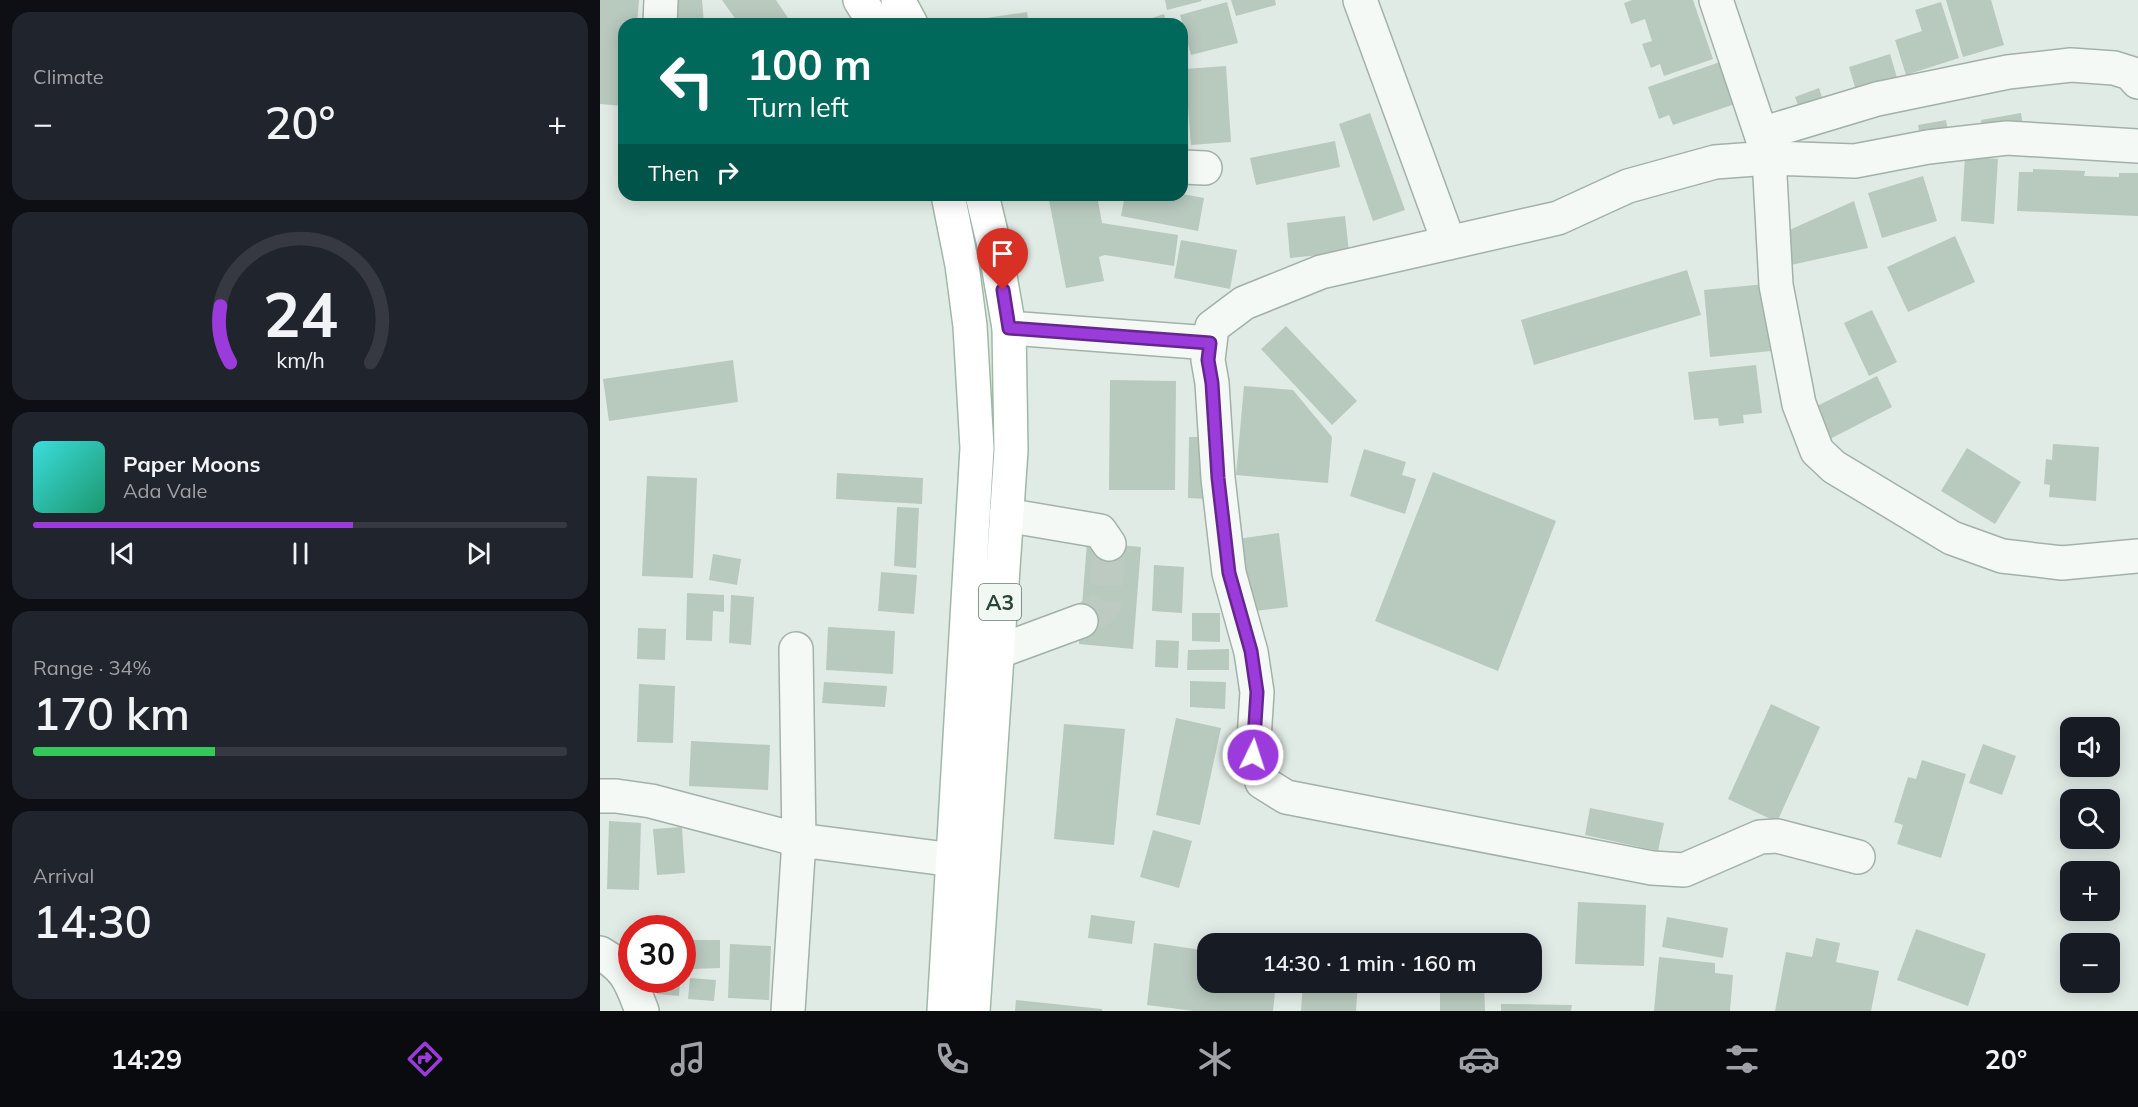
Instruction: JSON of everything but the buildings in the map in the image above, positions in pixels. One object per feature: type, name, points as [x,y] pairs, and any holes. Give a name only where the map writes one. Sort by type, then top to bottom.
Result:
[{"type":"main road","points":[[860,0],[871,18]]},
{"type":"main road","points":[[898,0],[907,18]]},
{"type":"main road","name":"A3","points":[[949,201],[962,264],[970,326],[977,448],[969,861],[973,1011]]},
{"type":"main road","name":"A3","points":[[944,1011],[969,861],[997,652],[1011,450],[1009,328],[996,253],[983,201]]},
{"type":"street","points":[[660,18],[661,0]]},
{"type":"street","points":[[1360,0],[1449,243]]},
{"type":"street","points":[[1716,0],[1765,146],[1776,285],[1799,404],[1817,451],[1833,467],[1952,538],[2002,556],[2062,563],[2138,556]]},
{"type":"street","points":[[1858,857],[1777,836],[1760,837],[1684,870],[1652,868],[1286,797],[1262,782],[1253,755],[1257,692],[1251,651],[1229,573],[1218,478],[1212,383],[1208,360],[1212,327],[1244,303],[1321,272],[1558,218],[1628,186],[1765,146],[1877,99],[2008,72],[2071,65],[2114,68],[2130,73],[2138,82]]},
{"type":"street","points":[[1765,146],[1855,161],[1928,147],[2007,138],[2138,146]]},
{"type":"street","points":[[1009,328],[1210,343]]},
{"type":"street","points":[[1006,515],[1100,531],[1109,544]]},
{"type":"street","points":[[997,652],[1081,621]]},
{"type":"street","points":[[788,1011],[799,840],[796,649]]},
{"type":"street","points":[[600,796],[651,801],[799,840],[969,861]]},
{"type":"street","points":[[600,953],[612,960],[628,975],[642,1011]]},
{"type":"tunnel","points":[[1081,621],[1102,609],[1106,603],[1109,544]]},
{"type":"route","points":[[1003,290],[1009,328],[1210,343],[1208,360],[1229,573],[1251,651],[1257,692],[1253,755]]}]
